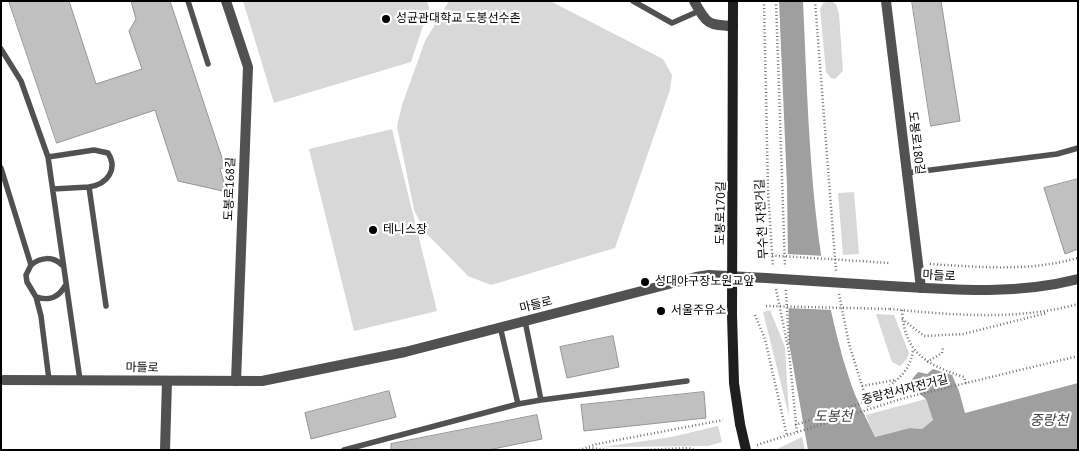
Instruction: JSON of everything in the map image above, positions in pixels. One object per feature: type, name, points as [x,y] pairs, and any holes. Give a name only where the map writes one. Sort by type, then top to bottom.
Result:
[{"type":"main road","name":"도봉로170길","points":[[733,1],[732,276],[734,383],[740,424],[749,448]]},
{"type":"street","name":"도봉로168길","points":[[226,1],[248,67],[236,381]]},
{"type":"street","name":"도봉로180길","points":[[886,1],[921,288]]},
{"type":"street","points":[[697,6],[710,24],[734,26]]},
{"type":"street","name":"마들로","points":[[1,380],[262,381],[332,369],[696,277],[732,276],[921,288],[1010,290],[1049,286],[1078,279]]},
{"type":"street","points":[[165,450],[167,381]]},
{"type":"lane","points":[[188,1],[208,64]]},
{"type":"lane","points":[[633,1],[674,23],[697,6]]},
{"type":"lane","points":[[1,49],[21,81],[48,157],[53,189],[54,213],[80,380]]},
{"type":"lane","points":[[907,173],[1048,155],[1078,148]]},
{"type":"lane","points":[[48,157],[94,150],[108,153],[113,161],[113,170],[108,178],[89,186],[53,189]]},
{"type":"lane","points":[[1,168],[31,265]]},
{"type":"lane","points":[[89,186],[106,306]]},
{"type":"lane","points":[[49,380],[41,316],[36,297],[27,282],[26,275],[31,265],[40,260],[50,258],[62,265]]},
{"type":"lane","points":[[36,297],[50,299],[57,296],[66,286]]},
{"type":"lane","points":[[525,320],[541,400]]},
{"type":"lane","points":[[500,326],[518,404]]},
{"type":"lane","points":[[344,450],[518,404],[687,381]]},
{"type":"path","name":"무수천 자전거길","points":[[764,1],[768,192],[772,278],[789,352],[797,433]]},
{"type":"path","points":[[776,1],[785,272]]},
{"type":"path","points":[[815,1],[837,275]]},
{"type":"path","points":[[765,255],[890,263]]},
{"type":"path","points":[[930,264],[1013,269],[1055,264],[1078,258]]},
{"type":"path","points":[[786,282],[789,352]]},
{"type":"path","points":[[838,291],[844,323],[867,409]]},
{"type":"path","points":[[902,319],[924,336],[962,334],[1078,304]]},
{"type":"path","points":[[766,306],[902,310],[982,316],[1054,311]]},
{"type":"path","points":[[902,310],[902,319],[913,350],[938,369],[964,377],[966,384]]},
{"type":"path","points":[[755,315],[765,339],[787,436]]},
{"type":"path","points":[[927,362],[942,352],[943,347]]},
{"type":"path","points":[[866,401],[896,380],[909,367],[913,350]]},
{"type":"path","name":"중랑천서자전거길","points":[[749,448],[909,397],[1078,356]]},
{"type":"path","points":[[862,386],[896,380]]},
{"type":"path","points":[[795,426],[862,403]]},
{"type":"path","points":[[579,450],[598,444],[723,420]]},
{"type":"path","points":[[589,448],[608,450]]},
{"type":"path","points":[[644,450],[690,448],[695,450]]},
{"type":"shaded area","points":[[243,1],[427,1],[429,8],[411,62],[274,103]]},
{"type":"shaded area","points":[[449,1],[550,1],[663,59],[672,75],[670,90],[615,248],[491,285],[468,276],[425,232],[414,210],[397,126],[402,105],[425,41]]},
{"type":"shaded area","points":[[831,1],[836,4],[839,14],[843,71],[835,79],[831,78],[826,72],[820,9],[823,3]]},
{"type":"shaded area","name":"테니스장","points":[[392,129],[437,311],[354,331],[309,149]]},
{"type":"shaded area","points":[[854,192],[859,254],[843,255],[838,193]]},
{"type":"shaded area","points":[[770,310],[785,347],[789,416],[763,312]]},
{"type":"shaded area","points":[[876,314],[894,315],[909,353],[907,359],[900,366],[892,362]]},
{"type":"shaded area","points":[[926,399],[933,420],[922,429],[910,428],[875,437],[866,415]]},
{"type":"shaded area","points":[[718,426],[722,442],[708,446],[603,447],[671,437]]},
{"type":"shaded area","points":[[802,437],[805,450],[775,450]]},
{"type":"water","name":"도봉천","points":[[779,1],[803,1],[810,145],[819,241],[837,335],[850,381],[875,437],[910,428],[922,429],[933,420],[926,399],[908,384],[918,372],[927,374],[933,369],[952,375],[965,413],[1078,383],[1078,450],[808,450],[789,343],[787,186]]},
{"type":"pier","points":[[786,254],[825,256],[834,310],[786,308]]},
{"type":"building","points":[[9,1],[69,1],[96,84],[142,69],[129,31],[136,19],[131,1],[170,1],[225,167],[220,169],[227,192],[178,181],[155,110],[57,143]]},
{"type":"building","points":[[912,1],[941,1],[960,121],[931,126]]},
{"type":"building","points":[[1078,179],[1078,249],[1065,254],[1044,188]]},
{"type":"building","points":[[613,336],[619,367],[567,378],[560,347]]},
{"type":"building","points":[[389,391],[396,417],[311,439],[305,413]]},
{"type":"building","points":[[704,392],[706,418],[584,431],[581,405]]},
{"type":"building","points":[[537,415],[542,439],[488,450],[391,450],[391,444]]},
{"type":"place","name":"성균관대학교 도봉선수촌","points":[[386,19]]},
{"type":"place","name":"테니스장","points":[[373,230]]},
{"type":"place","name":"성대야구장노원교앞","points":[[645,282]]},
{"type":"place","name":"서울주유소","points":[[661,311]]},
{"type":"water label","name":"중랑천","points":[[1049,421]]}]
